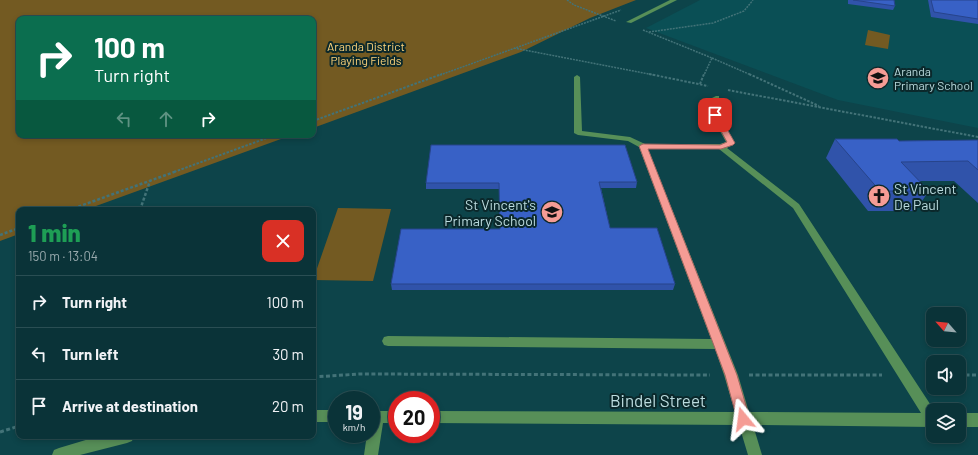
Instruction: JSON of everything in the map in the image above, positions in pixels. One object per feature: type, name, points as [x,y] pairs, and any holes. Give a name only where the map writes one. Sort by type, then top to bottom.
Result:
[{"type":"street","points":[[630,22],[674,0]]},
{"type":"street","points":[[577,78],[578,133],[630,140],[643,146],[721,147],[731,143],[715,115],[716,98]]},
{"type":"street","points":[[643,146],[731,375],[755,455]]},
{"type":"street","points":[[721,147],[796,206],[926,409]]},
{"type":"street","points":[[388,341],[719,344]]},
{"type":"street","points":[[316,416],[328,416]]},
{"type":"street","name":"Bindel Street","points":[[440,417],[926,420]]},
{"type":"street","points":[[966,420],[978,420]]},
{"type":"street","points":[[60,455],[86,446],[115,439]]},
{"type":"street","points":[[371,455],[372,443]]},
{"type":"path","points":[[316,120],[602,16],[567,0]]},
{"type":"path","points":[[753,0],[744,11],[713,23],[649,32],[712,58],[823,108]]},
{"type":"path","points":[[514,48],[708,86]]},
{"type":"path","points":[[700,84],[712,58]]},
{"type":"path","points":[[723,89],[978,137]]},
{"type":"path","points":[[77,207],[267,138]]},
{"type":"path","points":[[141,207],[150,181]]},
{"type":"path","points":[[0,235],[16,229]]},
{"type":"path","points":[[316,377],[359,374],[926,375]]},
{"type":"path","points":[[966,375],[978,375]]},
{"type":"path","points":[[0,432],[16,427]]},
{"type":"shaded area","name":"Aranda Primary School","points":[[700,0],[978,0],[978,128],[838,100],[646,28]]},
{"type":"green space","name":"Aranda District Playing Fields","points":[[0,0],[636,0],[590,18],[521,52],[316,127],[316,16],[16,16],[16,138],[284,138],[93,207],[16,207],[16,235],[0,241]]},
{"type":"green space","points":[[868,30],[890,35],[888,49],[865,45]]},
{"type":"green space","points":[[338,208],[391,209],[373,281],[316,280],[316,271]]},
{"type":"building","points":[[853,0],[894,0],[895,6]]},
{"type":"building","points":[[931,0],[978,0],[978,19],[934,12]]},
{"type":"building","points":[[835,139],[897,139],[899,141],[978,140],[978,170],[968,161],[901,162],[929,191],[880,191]]},
{"type":"building","name":"St Vincent's Primary School","points":[[431,145],[625,145],[637,182],[599,182],[610,228],[657,228],[675,284],[391,284],[401,229],[500,229],[499,183],[426,183]]},
{"type":"place","name":"Aranda Primary School","points":[[878,78]]},
{"type":"place","name":"St Vincent De Paul","points":[[879,196]]},
{"type":"place","name":"St Vincent's Primary School","points":[[552,212]]},
{"type":"route","points":[[715,115],[731,143],[721,147],[643,146],[731,375],[743,419]]}]
